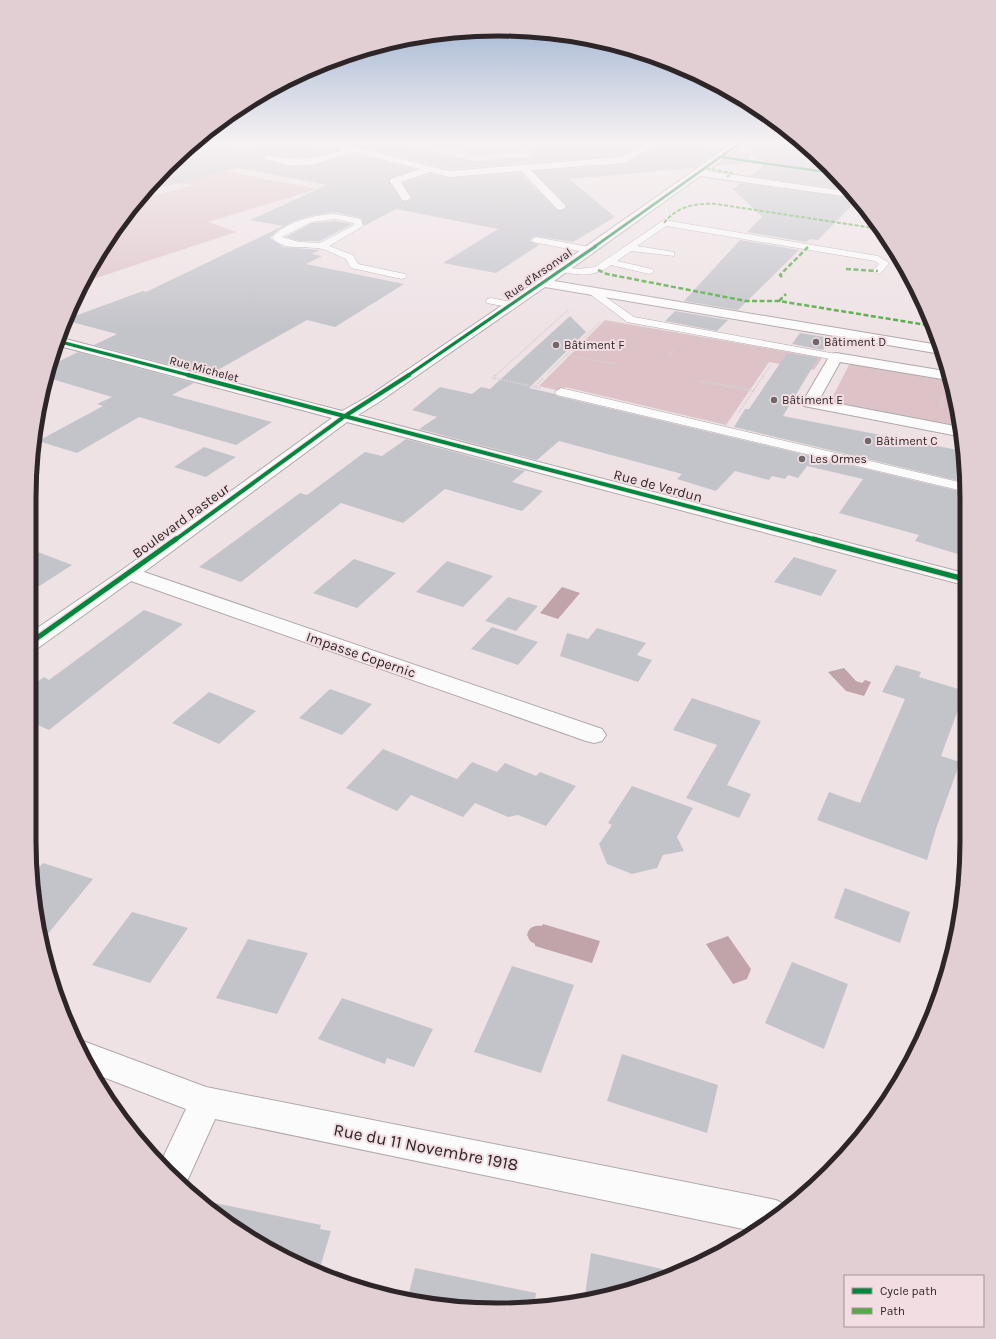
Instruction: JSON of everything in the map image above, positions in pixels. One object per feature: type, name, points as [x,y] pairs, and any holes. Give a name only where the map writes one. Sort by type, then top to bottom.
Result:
[{"type":"street","name":"Rue d'Arsonval","points":[[345,416],[374,399],[512,305],[652,205]]},
{"type":"street","points":[[543,283],[935,349]]},
{"type":"street","name":"Rue Michelet","points":[[63,344],[345,416]]},
{"type":"street","points":[[943,375],[836,357],[810,403],[955,431]]},
{"type":"street","name":"Boulevard Pasteur","points":[[39,627],[129,574],[345,416]]},
{"type":"street","name":"Rue de Verdun","points":[[345,416],[960,579]]},
{"type":"street","name":"Impasse Copernic","points":[[129,574],[594,735]]},
{"type":"street","name":"Rue du 11 Novembre 1918","points":[[91,1058],[206,1102],[767,1216]]},
{"type":"street","points":[[174,1171],[206,1102]]},
{"type":"lane","points":[[322,246],[358,226],[358,221],[344,217],[328,216],[312,218],[280,234],[277,238],[283,242],[304,246],[322,246],[350,257],[354,266],[402,276]]},
{"type":"lane","points":[[563,269],[577,272],[598,270],[664,223],[878,259],[884,263],[878,271]]},
{"type":"lane","points":[[536,240],[589,250]]},
{"type":"lane","points":[[629,248],[671,254]]},
{"type":"lane","points":[[611,262],[649,270]]},
{"type":"lane","points":[[592,292],[631,320],[836,357]]},
{"type":"lane","points":[[491,301],[512,305]]},
{"type":"lane","points":[[214,382],[228,374]]},
{"type":"lane","points":[[561,392],[960,486]]},
{"type":"path","points":[[561,392],[493,378],[592,292]]},
{"type":"path","points":[[535,387],[605,318],[631,320]]},
{"type":"path","points":[[566,355],[615,364]]},
{"type":"path","points":[[726,430],[772,364]]},
{"type":"path","points":[[700,381],[754,391]]},
{"type":"shaded area","points":[[141,205],[263,205],[208,222],[236,232],[92,280],[114,241]]},
{"type":"shaded area","points":[[605,320],[822,358],[814,370],[769,362],[726,425],[565,387],[560,391],[539,386]]},
{"type":"shaded area","points":[[850,363],[945,380],[954,425],[830,402]]},
{"type":"shaded area","points":[[562,587],[580,593],[558,619],[540,613]]},
{"type":"shaded area","points":[[844,668],[856,681],[862,683],[865,680],[871,682],[864,696],[846,691],[828,672]]},
{"type":"shaded area","points":[[543,924],[600,941],[592,963],[535,946],[527,935],[528,932],[532,927],[542,926]]},
{"type":"shaded area","points":[[728,936],[751,969],[747,979],[733,984],[706,944]]},
{"type":"building","points":[[282,205],[552,205],[556,210],[561,211],[567,208],[566,205],[601,205],[615,217],[573,242],[535,236],[530,239],[530,241],[539,245],[496,273],[443,263],[498,229],[396,209],[364,226],[361,218],[335,212],[310,216],[292,222],[277,231],[270,238],[283,247],[320,250],[312,254],[322,256],[306,264],[404,284],[335,327],[307,320],[209,375],[94,345],[117,334],[71,322],[73,317],[143,291],[146,292],[283,226],[250,220]]},
{"type":"building","points":[[750,205],[852,205],[818,240],[810,239],[806,242],[747,232],[762,217]]},
{"type":"building","points":[[335,221],[352,224],[320,241],[299,241],[286,237],[312,223]]},
{"type":"building","points":[[740,240],[799,250],[738,310],[684,301]]},
{"type":"building","points":[[675,311],[728,320],[717,331],[665,321]]},
{"type":"building","points":[[570,316],[586,332],[529,388],[555,394],[557,396],[960,491],[960,555],[915,541],[919,535],[839,513],[863,479],[807,466],[798,478],[788,475],[785,479],[772,476],[769,480],[735,471],[716,491],[677,479],[682,474],[559,441],[537,460],[419,429],[437,417],[412,410],[440,387],[472,394],[481,387],[490,389]]},
{"type":"building","points":[[800,333],[831,338],[823,350],[792,344]]},
{"type":"building","points":[[78,352],[194,383],[172,395],[272,422],[236,445],[139,417],[77,453],[40,442],[40,440],[103,406],[97,404],[112,397],[52,379],[57,363]]},
{"type":"building","points":[[787,353],[818,358],[783,416],[957,450],[959,481],[734,427],[745,409],[749,409]]},
{"type":"building","points":[[406,439],[525,471],[512,482],[543,491],[522,511],[445,489],[403,523],[341,503],[241,582],[199,567],[300,493],[307,495],[365,452],[382,456]]},
{"type":"building","points":[[204,447],[236,457],[206,477],[174,467]]},
{"type":"building","points":[[36,551],[72,565],[36,588]]},
{"type":"building","points":[[794,557],[837,570],[821,596],[774,582]]},
{"type":"building","points":[[354,559],[396,573],[357,608],[313,593]]},
{"type":"building","points":[[447,561],[493,576],[463,607],[416,592]]},
{"type":"building","points":[[508,597],[538,606],[516,631],[485,621]]},
{"type":"building","points":[[144,610],[183,624],[49,730],[36,724],[36,683],[44,677],[49,680]]},
{"type":"building","points":[[492,627],[538,642],[518,665],[471,649]]},
{"type":"building","points":[[597,628],[646,643],[637,655],[652,660],[638,682],[560,656],[567,633],[588,639]]},
{"type":"building","points":[[896,665],[921,672],[919,677],[960,689],[960,705],[941,756],[960,762],[936,829],[927,860],[817,820],[829,792],[860,803],[905,699],[882,692]]},
{"type":"building","points":[[330,689],[372,704],[342,735],[299,718]]},
{"type":"building","points":[[209,692],[256,711],[219,744],[172,723]]},
{"type":"building","points":[[692,698],[761,721],[727,785],[751,794],[739,818],[686,798],[717,745],[673,730]]},
{"type":"building","points":[[383,749],[457,779],[472,762],[497,772],[505,763],[536,776],[540,772],[576,786],[546,826],[518,815],[508,817],[475,803],[463,817],[411,795],[397,811],[346,788]]},
{"type":"building","points":[[632,786],[693,808],[677,837],[684,851],[663,855],[657,868],[632,874],[607,864],[599,844],[612,825],[608,823]]},
{"type":"building","points":[[43,863],[93,879],[46,936],[40,901],[37,870]]},
{"type":"building","points":[[845,888],[910,912],[900,943],[834,918]]},
{"type":"building","points":[[132,912],[188,928],[150,983],[92,965]]},
{"type":"building","points":[[248,939],[308,953],[277,1014],[216,998]]},
{"type":"building","points":[[792,962],[848,984],[824,1049],[765,1023]]},
{"type":"building","points":[[512,966],[574,985],[541,1073],[474,1052]]},
{"type":"building","points":[[342,998],[433,1029],[414,1067],[387,1058],[385,1064],[318,1039]]},
{"type":"building","points":[[622,1054],[718,1085],[707,1133],[607,1101]]},
{"type":"building","points":[[210,1202],[321,1225],[320,1229],[331,1231],[320,1268],[267,1241],[241,1225]]},
{"type":"building","points":[[591,1253],[668,1270],[618,1287],[585,1294]]},
{"type":"building","points":[[415,1268],[536,1293],[535,1301],[498,1303],[468,1302],[409,1294]]},
{"type":"marked path","points":[[664,223],[675,211],[689,205]]},
{"type":"marked path","points":[[733,205],[873,228]]},
{"type":"marked path","points":[[782,277],[780,275],[808,247]]},
{"type":"marked path","points":[[846,269],[878,271]]},
{"type":"marked path","points":[[598,270],[607,274],[746,301],[779,301],[926,325]]},
{"type":"marked path","points":[[779,301],[786,294]]},
{"type":"cycle path","points":[[36,639],[129,574],[345,416],[374,399],[512,305],[652,205]]},
{"type":"cycle path","points":[[63,343],[960,578]]},
{"type":"place","name":"Bâtiment D","points":[[816,342]]},
{"type":"place","name":"Bâtiment F","points":[[556,345]]},
{"type":"place","name":"Bâtiment E","points":[[774,400]]},
{"type":"place","name":"Bâtiment C","points":[[868,441]]},
{"type":"place","name":"Les Ormes","points":[[802,459]]}]
